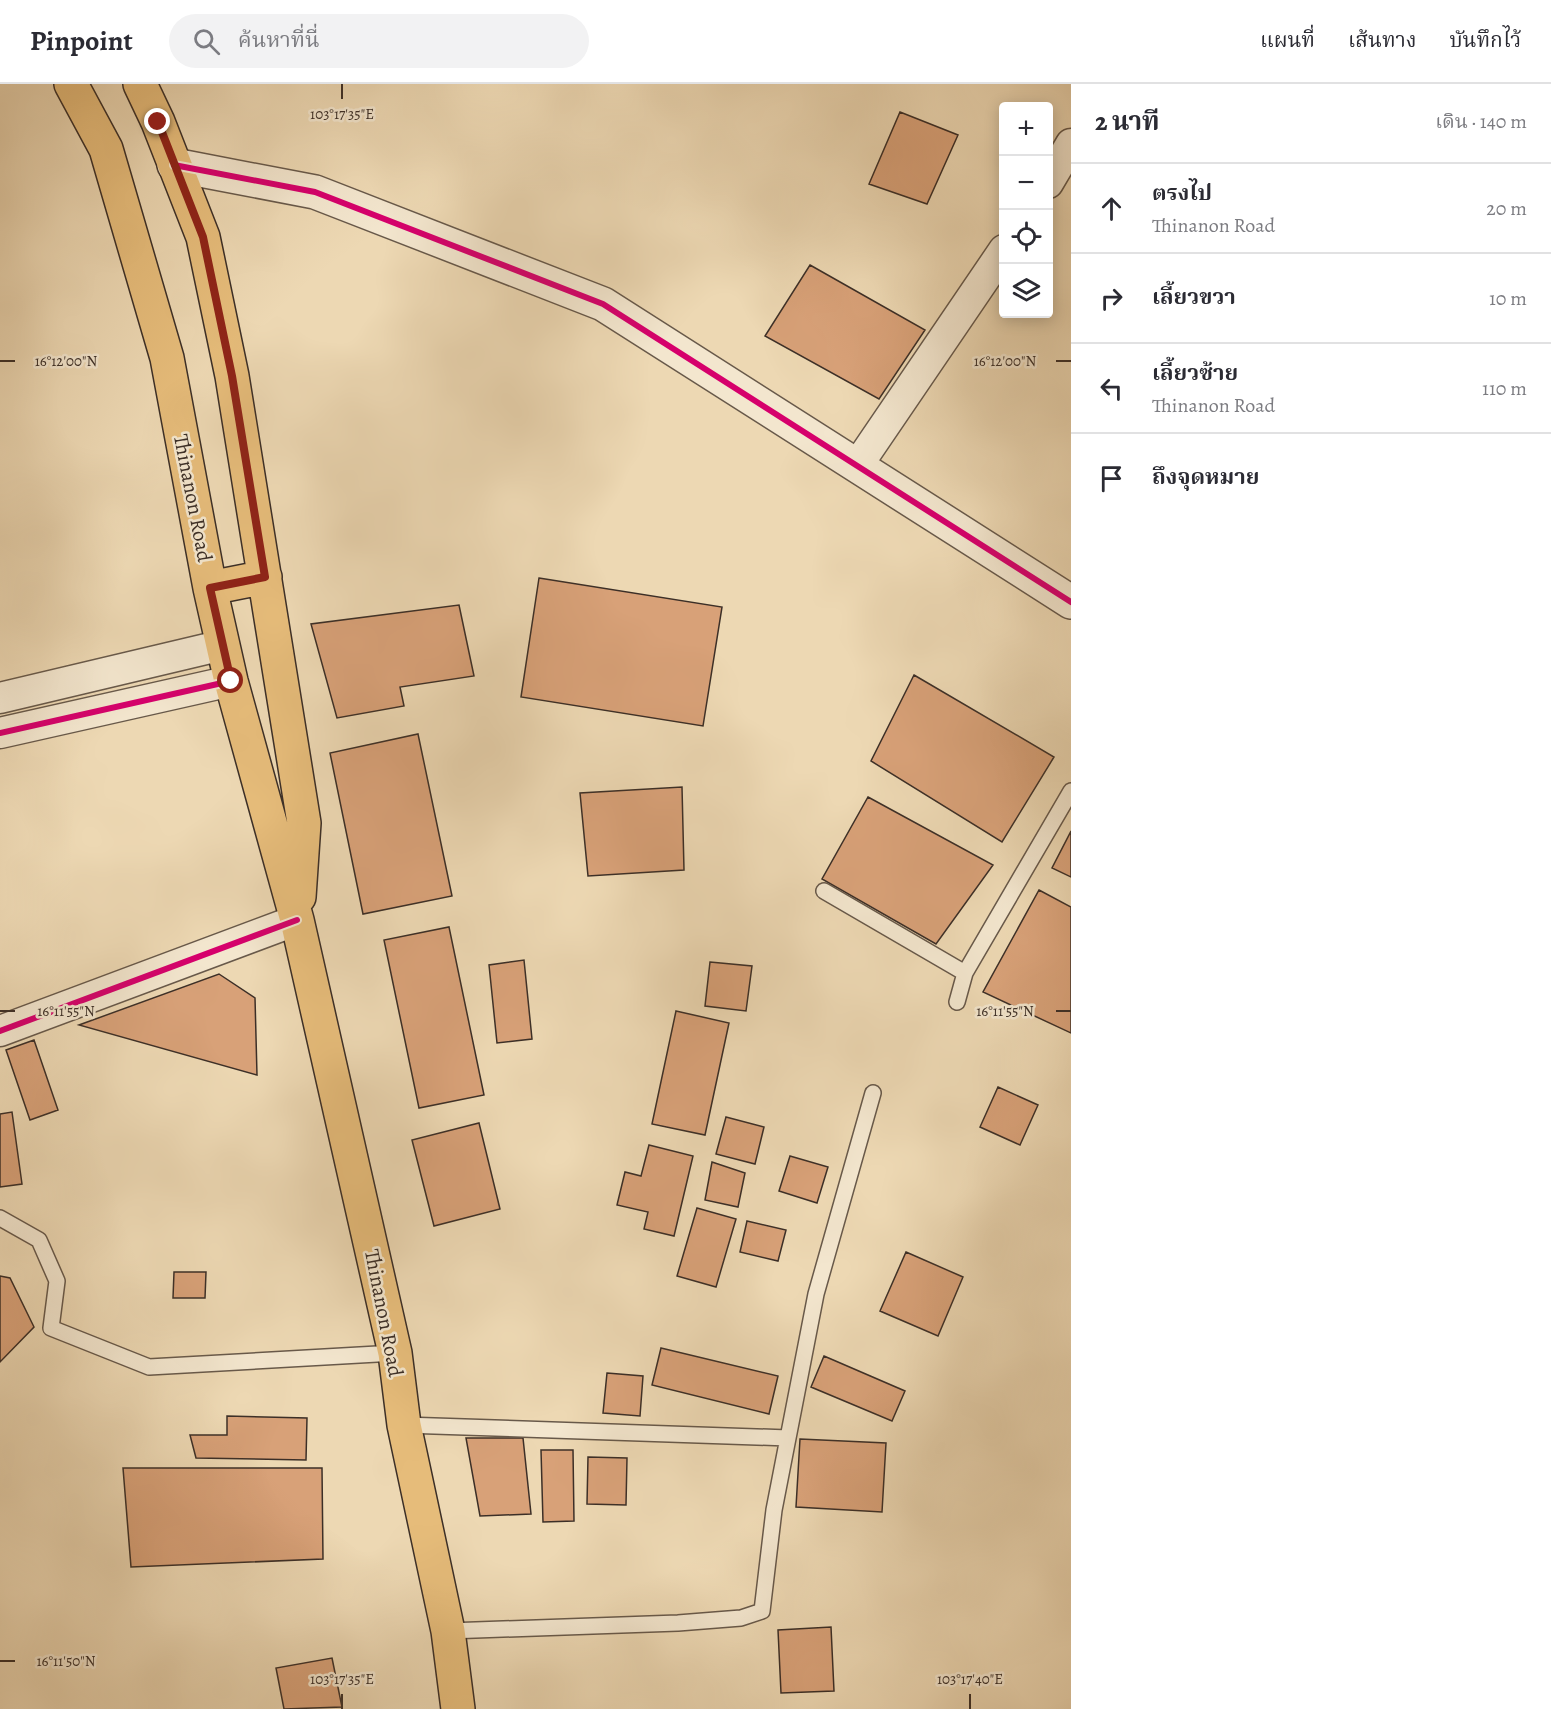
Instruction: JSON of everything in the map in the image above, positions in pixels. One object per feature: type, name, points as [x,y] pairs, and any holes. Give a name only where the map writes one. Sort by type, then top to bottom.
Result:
[{"type":"main road","name":"Thinanon Road","points":[[71,84],[106,149],[167,358],[210,588],[231,681],[297,920],[395,1353],[404,1425],[448,1631],[458,1709]]},
{"type":"main road","name":"Thinanon Road","points":[[140,84],[203,237],[232,376],[304,823],[297,920]]},
{"type":"main road","points":[[210,588],[265,577]]},
{"type":"street","points":[[1053,175],[1071,144]]},
{"type":"street","points":[[174,165],[315,192],[603,304],[1071,602]]},
{"type":"street","points":[[857,466],[999,257]]},
{"type":"street","points":[[0,698],[223,645]]},
{"type":"street","points":[[0,733],[231,681]]},
{"type":"street","points":[[0,1031],[297,920]]},
{"type":"lane","points":[[957,1002],[965,974],[1071,790]]},
{"type":"lane","points":[[824,891],[965,974]]},
{"type":"lane","points":[[448,1631],[678,1623],[741,1618],[762,1611],[774,1510],[816,1294],[873,1093]]},
{"type":"lane","points":[[0,1218],[39,1240],[57,1281],[51,1328],[149,1367],[395,1353]]},
{"type":"lane","points":[[404,1425],[788,1438]]},
{"type":"building","points":[[900,112],[958,135],[927,204],[869,184]]},
{"type":"building","points":[[810,265],[925,330],[879,399],[765,336]]},
{"type":"building","points":[[539,578],[722,607],[703,726],[521,697]]},
{"type":"building","points":[[459,605],[474,676],[400,687],[404,706],[337,718],[311,624]]},
{"type":"building","points":[[914,675],[1054,757],[1002,842],[871,761]]},
{"type":"building","points":[[418,734],[452,896],[363,914],[330,753]]},
{"type":"building","points":[[682,787],[684,870],[588,876],[580,793]]},
{"type":"building","points":[[868,797],[993,865],[936,944],[822,879]]},
{"type":"building","points":[[1071,831],[1071,877],[1052,868]]},
{"type":"building","points":[[1039,890],[1071,907],[1071,1033],[983,992]]},
{"type":"building","points":[[449,927],[484,1095],[419,1108],[384,940]]},
{"type":"building","points":[[524,960],[532,1039],[497,1043],[489,965]]},
{"type":"building","points":[[710,962],[752,966],[746,1011],[705,1006]]},
{"type":"building","points":[[219,974],[255,998],[257,1075],[79,1025]]},
{"type":"building","points":[[676,1011],[729,1023],[705,1135],[652,1124]]},
{"type":"building","points":[[34,1040],[58,1110],[30,1120],[6,1050]]},
{"type":"building","points":[[998,1087],[1038,1105],[1020,1145],[980,1127]]},
{"type":"building","points":[[12,1112],[22,1184],[0,1187],[0,1114]]},
{"type":"building","points":[[726,1117],[764,1127],[755,1164],[716,1154]]},
{"type":"building","points":[[479,1123],[500,1209],[434,1226],[412,1140]]},
{"type":"building","points":[[649,1145],[693,1156],[674,1236],[644,1229],[648,1212],[617,1205],[625,1172],[641,1176]]},
{"type":"building","points":[[790,1156],[828,1167],[817,1203],[779,1191]]},
{"type":"building","points":[[712,1162],[745,1173],[738,1207],[705,1200]]},
{"type":"building","points":[[697,1208],[736,1219],[716,1287],[677,1276]]},
{"type":"building","points":[[747,1221],[786,1230],[778,1261],[740,1252]]},
{"type":"building","points":[[906,1252],[963,1277],[938,1336],[880,1311]]},
{"type":"building","points":[[174,1272],[206,1272],[205,1298],[173,1298]]},
{"type":"building","points":[[0,1276],[10,1278],[34,1327],[0,1362]]},
{"type":"building","points":[[661,1348],[778,1376],[769,1414],[652,1385]]},
{"type":"building","points":[[824,1356],[905,1391],[892,1421],[811,1387]]},
{"type":"building","points":[[607,1373],[643,1376],[640,1416],[603,1413]]},
{"type":"building","points":[[227,1416],[307,1418],[306,1460],[196,1458],[190,1435],[227,1435]]},
{"type":"building","points":[[466,1438],[523,1438],[531,1514],[480,1516]]},
{"type":"building","points":[[800,1439],[886,1443],[882,1512],[796,1507]]},
{"type":"building","points":[[541,1450],[573,1450],[574,1521],[543,1522]]},
{"type":"building","points":[[588,1457],[627,1458],[626,1505],[587,1504]]},
{"type":"building","points":[[123,1468],[322,1468],[323,1559],[131,1567]]},
{"type":"building","points":[[831,1627],[834,1691],[781,1693],[778,1630]]},
{"type":"building","points":[[332,1658],[342,1707],[284,1709],[276,1668]]},
{"type":"cycle path","points":[[174,165],[315,192],[603,304],[1071,602]]},
{"type":"cycle path","points":[[0,733],[231,681]]},
{"type":"cycle path","points":[[0,1031],[297,920]]},
{"type":"route","points":[[158,122],[203,237],[232,376],[265,577],[210,588],[231,681]]}]
